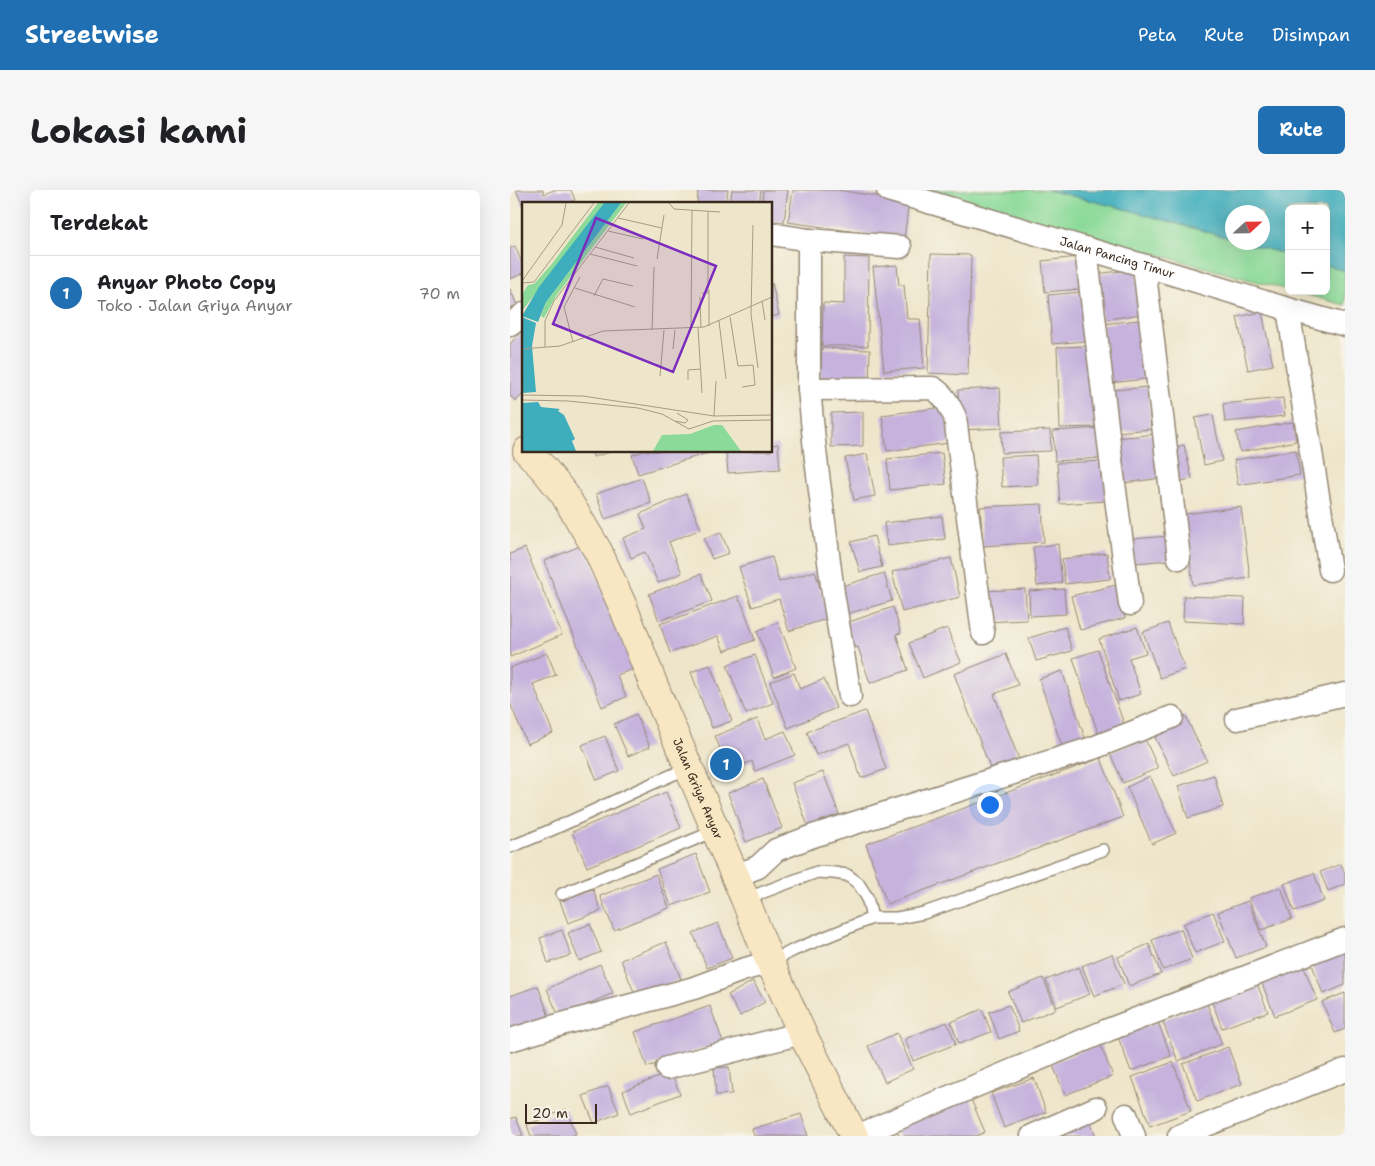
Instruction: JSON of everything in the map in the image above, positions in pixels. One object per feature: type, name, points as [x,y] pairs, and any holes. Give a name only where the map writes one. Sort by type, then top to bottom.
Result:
[{"type":"street","name":"Jalan Pancing Timur","points":[[888,190],[1345,325]]},
{"type":"street","points":[[772,234],[809,240],[900,247]]},
{"type":"street","points":[[809,240],[809,389],[833,593],[850,696]]},
{"type":"street","points":[[1086,249],[1130,604]]},
{"type":"street","points":[[1144,266],[1179,558]]},
{"type":"street","points":[[1288,309],[1330,570]]},
{"type":"street","points":[[510,325],[522,316]]},
{"type":"street","points":[[809,389],[934,388],[941,393],[949,404],[955,417],[983,633]]},
{"type":"street","points":[[510,434],[522,446]]},
{"type":"street","name":"Jalan Griya Anyar","points":[[528,452],[564,494],[598,551],[624,609],[656,691],[770,962],[802,1033],[855,1136]]},
{"type":"street","points":[[1237,719],[1345,694]]},
{"type":"street","points":[[740,887],[776,850],[812,836],[1094,748],[1172,717]]},
{"type":"street","points":[[855,1136],[1108,1030],[1345,939]]},
{"type":"street","points":[[510,1040],[694,988],[770,962]]},
{"type":"street","points":[[667,1068],[802,1033]]},
{"type":"street","points":[[1179,1136],[1345,1070]]},
{"type":"street","points":[[1032,1136],[1096,1108]]},
{"type":"street","points":[[1126,1115],[1134,1136]]},
{"type":"street","points":[[1200,1136],[1241,1120]]},
{"type":"lane","points":[[510,847],[544,834],[653,782],[689,768]]},
{"type":"lane","points":[[562,894],[715,831]]},
{"type":"lane","points":[[770,962],[794,950],[872,918],[897,918],[924,913],[1103,850]]},
{"type":"lane","points":[[740,887],[817,872],[847,875],[858,883],[867,898],[872,918]]},
{"type":"green space","points":[[927,190],[1048,190],[1129,210],[1225,237],[1225,250],[1270,250],[1285,254],[1285,289],[1198,266]]},
{"type":"green space","points":[[1330,266],[1345,271],[1345,305],[1307,295],[1330,295]]},
{"type":"water","points":[[1048,190],[1345,190],[1345,271],[1330,266],[1330,205],[1285,205],[1285,254],[1270,250],[1270,205],[1225,205],[1225,237]]},
{"type":"building","points":[[516,190],[543,190],[544,194],[554,190],[571,190],[575,200],[570,202],[522,204]]},
{"type":"building","points":[[698,190],[728,190],[726,202],[697,202]]},
{"type":"building","points":[[732,190],[761,190],[759,202],[730,202]]},
{"type":"building","points":[[763,190],[788,190],[784,222],[772,221],[772,202],[762,202]]},
{"type":"building","points":[[793,190],[837,190],[909,201],[904,239],[788,222]]},
{"type":"building","points":[[515,246],[522,263],[522,274],[510,279],[510,248]]},
{"type":"building","points":[[931,254],[971,255],[968,375],[928,373]]},
{"type":"building","points":[[844,257],[869,258],[868,346],[822,346],[823,303],[844,304]]},
{"type":"building","points":[[1078,257],[1081,289],[1045,292],[1042,261]]},
{"type":"building","points":[[897,265],[899,285],[904,285],[907,319],[920,319],[924,368],[884,371],[873,267]]},
{"type":"building","points":[[1136,269],[1142,314],[1102,320],[1096,274]]},
{"type":"building","points":[[772,283],[779,315],[772,317]]},
{"type":"building","points":[[510,289],[517,305],[510,308]]},
{"type":"building","points":[[1082,292],[1086,341],[1052,344],[1048,295]]},
{"type":"building","points":[[1262,312],[1273,365],[1248,370],[1237,317]]},
{"type":"building","points":[[1139,320],[1146,379],[1109,383],[1102,324]]},
{"type":"building","points":[[522,330],[522,395],[516,401],[510,396],[510,344]]},
{"type":"building","points":[[1092,346],[1095,427],[1060,428],[1057,347]]},
{"type":"building","points":[[822,348],[870,350],[869,385],[820,384]]},
{"type":"building","points":[[1148,387],[1151,429],[1116,432],[1113,390]]},
{"type":"building","points":[[1000,388],[1002,428],[960,430],[958,390]]},
{"type":"building","points":[[1283,398],[1285,416],[1225,422],[1223,404]]},
{"type":"building","points":[[945,407],[950,443],[887,451],[882,415]]},
{"type":"building","points":[[863,412],[863,446],[831,447],[831,413]]},
{"type":"building","points":[[1213,415],[1222,461],[1204,465],[1195,418]]},
{"type":"building","points":[[1293,422],[1296,441],[1240,452],[1236,432]]},
{"type":"building","points":[[1101,428],[1102,458],[1055,461],[1053,431]]},
{"type":"building","points":[[1050,430],[1051,451],[1002,453],[1001,432]]},
{"type":"building","points":[[1156,434],[1162,478],[1124,483],[1117,438]]},
{"type":"building","points":[[778,444],[780,469],[728,473],[726,452],[772,452],[772,445]]},
{"type":"building","points":[[1184,445],[1192,479],[1175,482],[1168,449]]},
{"type":"building","points":[[1296,450],[1300,475],[1238,485],[1234,460]]},
{"type":"building","points":[[592,452],[610,452],[593,457]]},
{"type":"building","points":[[641,452],[711,452],[638,474],[632,455]]},
{"type":"building","points":[[942,453],[946,484],[890,490],[887,459]]},
{"type":"building","points":[[867,454],[875,496],[854,500],[845,458]]},
{"type":"building","points":[[1036,455],[1038,485],[1002,487],[1000,457]]},
{"type":"building","points":[[1104,461],[1106,501],[1060,504],[1057,463]]},
{"type":"building","points":[[642,478],[651,503],[605,519],[596,494]]},
{"type":"building","points":[[686,494],[701,529],[669,542],[682,573],[658,583],[645,552],[631,558],[623,538],[646,529],[640,514]]},
{"type":"building","points":[[1042,504],[1044,542],[983,546],[980,507]]},
{"type":"building","points":[[1241,507],[1250,578],[1193,585],[1184,514]]},
{"type":"building","points":[[942,516],[945,539],[887,546],[884,523]]},
{"type":"building","points":[[721,532],[729,553],[712,559],[704,538]]},
{"type":"building","points":[[874,536],[882,567],[860,572],[851,542]]},
{"type":"building","points":[[1169,536],[1170,560],[1134,563],[1132,539]]},
{"type":"building","points":[[585,544],[634,669],[617,675],[626,697],[602,707],[544,561]]},
{"type":"building","points":[[1058,544],[1062,583],[1037,586],[1033,547]]},
{"type":"building","points":[[525,548],[562,635],[510,657],[510,554]]},
{"type":"building","points":[[1107,553],[1110,579],[1065,584],[1062,559]]},
{"type":"building","points":[[772,557],[779,582],[815,571],[829,618],[789,631],[779,599],[752,607],[739,567]]},
{"type":"building","points":[[951,558],[960,597],[902,612],[892,572]]},
{"type":"building","points":[[884,573],[892,601],[846,614],[839,587]]},
{"type":"building","points":[[701,574],[712,601],[659,621],[649,594]]},
{"type":"building","points":[[1116,585],[1125,618],[1080,630],[1071,596]]},
{"type":"building","points":[[1025,589],[1027,620],[984,622],[983,591]]},
{"type":"building","points":[[1064,589],[1066,614],[1030,616],[1029,591]]},
{"type":"building","points":[[738,596],[755,640],[724,651],[718,636],[670,653],[660,624]]},
{"type":"building","points":[[1184,596],[1245,598],[1244,624],[1183,621]]},
{"type":"building","points":[[893,607],[901,633],[896,634],[908,670],[870,683],[858,647],[854,648],[846,623]]},
{"type":"building","points":[[778,622],[796,668],[774,677],[757,631]]},
{"type":"building","points":[[1168,623],[1185,669],[1160,678],[1143,632]]},
{"type":"building","points":[[1065,627],[1072,651],[1036,661],[1029,638]]},
{"type":"building","points":[[1137,627],[1146,653],[1129,658],[1141,694],[1119,701],[1099,639]]},
{"type":"building","points":[[947,628],[961,662],[923,678],[909,643]]},
{"type":"building","points":[[1098,650],[1125,727],[1099,736],[1073,658]]},
{"type":"building","points":[[547,653],[556,675],[533,684],[553,733],[527,744],[510,703],[510,668]]},
{"type":"building","points":[[1006,654],[1018,685],[994,694],[1020,762],[992,773],[954,674]]},
{"type":"building","points":[[755,655],[773,703],[746,714],[727,665]]},
{"type":"building","points":[[710,665],[732,721],[712,728],[691,672]]},
{"type":"building","points":[[1062,671],[1088,747],[1065,755],[1039,679]]},
{"type":"building","points":[[794,673],[800,689],[824,679],[836,708],[788,728],[770,682]]},
{"type":"building","points":[[865,711],[886,769],[861,778],[849,743],[816,755],[807,732]]},
{"type":"building","points":[[636,714],[650,747],[628,756],[614,724]]},
{"type":"building","points":[[1185,715],[1207,761],[1174,776],[1152,731]]},
{"type":"building","points":[[757,719],[765,739],[785,731],[795,755],[755,771],[752,761],[729,771],[715,736]]},
{"type":"building","points":[[605,736],[619,771],[597,780],[582,745]]},
{"type":"building","points":[[1145,739],[1158,768],[1123,783],[1110,753]]},
{"type":"building","points":[[1101,758],[1123,817],[887,904],[866,844]]},
{"type":"building","points":[[823,772],[839,814],[808,826],[792,783]]},
{"type":"building","points":[[1214,775],[1223,807],[1188,818],[1178,786]]},
{"type":"building","points":[[1150,776],[1176,833],[1152,844],[1127,787]]},
{"type":"building","points":[[763,779],[782,828],[746,842],[728,793]]},
{"type":"building","points":[[666,792],[681,828],[587,867],[572,832]]},
{"type":"building","points":[[696,854],[710,892],[671,906],[657,869]]},
{"type":"building","points":[[1341,864],[1345,874],[1345,884],[1328,891],[1320,872]]},
{"type":"building","points":[[1314,873],[1324,901],[1294,911],[1284,884]]},
{"type":"building","points":[[656,874],[669,908],[614,930],[600,896]]},
{"type":"building","points":[[1281,887],[1292,919],[1261,930],[1249,898]]},
{"type":"building","points":[[593,889],[601,911],[568,923],[560,901]]},
{"type":"building","points":[[1248,901],[1266,947],[1236,958],[1218,912]]},
{"type":"building","points":[[1213,912],[1225,941],[1195,953],[1183,924]]},
{"type":"building","points":[[718,923],[732,958],[707,968],[693,933]]},
{"type":"building","points":[[590,924],[601,952],[579,961],[568,933]]},
{"type":"building","points":[[1181,929],[1192,959],[1163,970],[1152,940]]},
{"type":"building","points":[[562,930],[571,955],[548,963],[540,938]]},
{"type":"building","points":[[666,942],[681,979],[636,997],[621,960]]},
{"type":"building","points":[[1149,944],[1161,974],[1129,986],[1118,957]]},
{"type":"building","points":[[1345,948],[1345,985],[1323,994],[1311,962]]},
{"type":"building","points":[[1112,954],[1124,984],[1094,996],[1082,966]]},
{"type":"building","points":[[600,964],[613,993],[559,1017],[547,989]]},
{"type":"building","points":[[1303,965],[1317,1000],[1275,1016],[1261,981]]},
{"type":"building","points":[[1079,967],[1090,994],[1057,1007],[1046,980]]},
{"type":"building","points":[[1043,978],[1056,1009],[1021,1023],[1008,992]]},
{"type":"building","points":[[753,981],[765,1002],[740,1016],[728,995]]},
{"type":"building","points":[[1257,983],[1268,1012],[1222,1028],[1211,999]]},
{"type":"building","points":[[538,986],[551,1022],[510,1036],[510,996]]},
{"type":"building","points":[[1345,993],[1345,1029],[1335,1033],[1322,1002]]},
{"type":"building","points":[[1207,1004],[1222,1044],[1178,1061],[1162,1020]]},
{"type":"building","points":[[1009,1005],[1019,1031],[999,1039],[989,1012]]},
{"type":"building","points":[[710,1006],[723,1042],[647,1067],[635,1032]]},
{"type":"building","points":[[982,1009],[991,1032],[959,1044],[951,1022]]},
{"type":"building","points":[[947,1022],[956,1044],[913,1061],[905,1039]]},
{"type":"building","points":[[1158,1022],[1171,1056],[1131,1071],[1118,1037]]},
{"type":"building","points":[[897,1033],[913,1069],[885,1082],[868,1046]]},
{"type":"building","points":[[1100,1044],[1113,1076],[1065,1095],[1052,1063]]},
{"type":"building","points":[[1228,1047],[1242,1084],[1197,1101],[1183,1064]]},
{"type":"building","points":[[1173,1062],[1191,1111],[1150,1126],[1132,1077]]},
{"type":"building","points":[[729,1067],[732,1094],[716,1095],[714,1068]]},
{"type":"building","points":[[671,1072],[680,1094],[631,1113],[623,1091]]},
{"type":"building","points":[[1034,1078],[1046,1112],[1004,1128],[991,1093]]},
{"type":"building","points":[[608,1086],[619,1113],[594,1123],[583,1096]]},
{"type":"building","points":[[970,1097],[985,1132],[976,1136],[899,1136],[896,1129]]},
{"type":"building","points":[[566,1109],[576,1134],[571,1136],[531,1136],[527,1125]]},
{"type":"building","points":[[801,1114],[808,1136],[754,1136],[752,1129]]},
{"type":"building","points":[[516,1117],[523,1136],[510,1136],[510,1119]]},
{"type":"building","points":[[1089,1119],[1096,1136],[1046,1136]]},
{"type":"place","name":"Anyar Photo Copy","points":[[726,764]]}]
